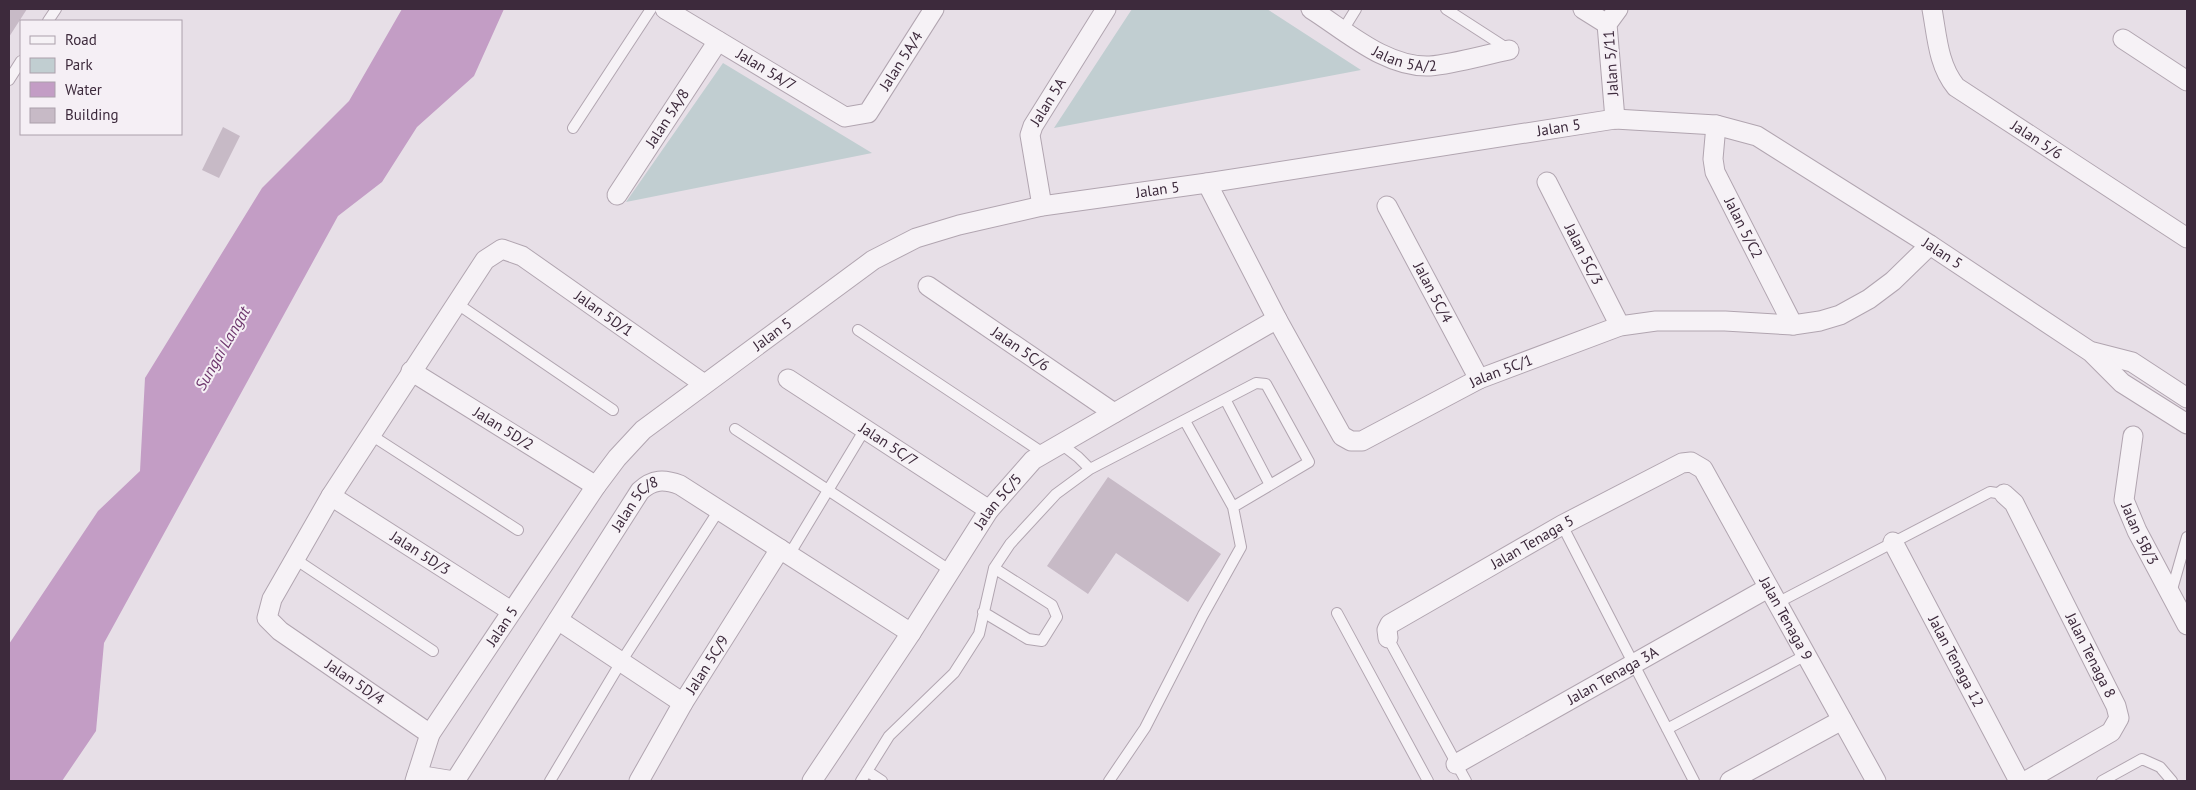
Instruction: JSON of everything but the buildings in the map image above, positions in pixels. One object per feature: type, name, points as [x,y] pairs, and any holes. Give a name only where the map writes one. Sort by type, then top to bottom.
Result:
[{"type":"street","name":"Jalan 5A/7","points":[[665,9],[845,117],[868,113]]},
{"type":"street","name":"Jalan 5A/4","points":[[868,113],[934,9]]},
{"type":"street","name":"Jalan 5A/2","points":[[1311,9],[1386,58],[1409,64],[1430,66],[1509,50]]},
{"type":"street","points":[[1583,9],[1612,16]]},
{"type":"street","name":"Jalan 5/6","points":[[1932,9],[1942,62],[1947,76],[1956,87],[2187,238]]},
{"type":"street","name":"Jalan 5A","points":[[1042,206],[1030,136],[1034,126],[1104,10]]},
{"type":"street","name":"Jalan 5/11","points":[[1612,16],[1615,120]]},
{"type":"street","points":[[2123,39],[2187,81]]},
{"type":"street","name":"Jalan 5A/8","points":[[618,195],[718,41]]},
{"type":"street","name":"Jalan 5","points":[[416,778],[430,734],[596,486],[617,458],[643,430],[874,260],[916,238],[960,225],[1042,206],[1207,183],[1615,120],[1716,125],[1757,136],[1930,245],[2091,352],[2122,383],[2187,424]]},
{"type":"street","name":"Jalan 5/C2","points":[[1716,125],[1713,158],[1716,172],[1793,325]]},
{"type":"street","name":"Jalan 5C/3","points":[[1547,182],[1620,326]]},
{"type":"street","name":"Jalan 5C/1","points":[[1207,183],[1277,318],[1342,436],[1351,441],[1362,441],[1478,379],[1620,326],[1656,321],[1725,321],[1793,325],[1820,322],[1840,315],[1870,299],[1893,281],[1930,245]]},
{"type":"street","name":"Jalan 5C/4","points":[[1386,206],[1478,379]]},
{"type":"street","name":"Jalan 5D/1","points":[[456,303],[485,260],[502,250],[522,256],[704,384]]},
{"type":"street","name":"Jalan 5C/6","points":[[928,286],[1114,412]]},
{"type":"street","points":[[295,559],[331,496],[456,303]]},
{"type":"street","name":"Jalan 5C/5","points":[[812,781],[911,633],[989,510],[1024,470],[1043,453],[1277,318]]},
{"type":"street","name":"Jalan 5","points":[[2091,352],[2132,362],[2187,398]]},
{"type":"street","name":"Jalan 5D/2","points":[[411,371],[596,486]]},
{"type":"street","name":"Jalan 5C/7","points":[[788,379],[989,510]]},
{"type":"street","name":"Jalan 5B/3","points":[[2132,436],[2124,500],[2137,531],[2187,625]]},
{"type":"street","name":"Jalan Tenaga 5","points":[[1388,638],[1386,630],[1390,624],[1562,525],[1682,464],[1691,462]]},
{"type":"street","name":"Jalan Tenaga 9","points":[[1691,462],[1703,469],[1876,781]]},
{"type":"street","name":"Jalan 5C/8","points":[[455,781],[640,491],[648,484],[669,481],[680,485],[911,633]]},
{"type":"street","name":"Jalan Tenaga 8","points":[[2004,494],[2014,503],[2116,706],[2119,718],[2111,732],[2026,781]]},
{"type":"street","name":"Jalan 5D/3","points":[[331,496],[511,611]]},
{"type":"street","name":"Jalan Tenaga 12","points":[[1893,542],[2019,781]]},
{"type":"street","name":"Jalan 5C/9","points":[[639,781],[683,703],[784,552]]},
{"type":"street","name":"Jalan 5D/4","points":[[295,559],[272,599],[267,618],[280,631],[430,734]]},
{"type":"street","name":"Jalan Tenaga 3A","points":[[1456,764],[1632,664],[1773,596]]},
{"type":"street","points":[[558,620],[683,703]]},
{"type":"street","points":[[1730,781],[1842,720]]},
{"type":"street","points":[[416,778],[455,781]]},
{"type":"lane","points":[[49,20],[56,9]]},
{"type":"lane","points":[[573,128],[651,9]]},
{"type":"lane","points":[[1343,30],[1356,9]]},
{"type":"lane","points":[[1446,9],[1509,50]]},
{"type":"lane","points":[[9,80],[20,63]]},
{"type":"lane","points":[[456,303],[613,410]]},
{"type":"lane","points":[[858,330],[1043,453]]},
{"type":"lane","points":[[861,781],[889,736],[954,673],[979,634],[994,568],[1010,544],[1056,494],[1090,469],[1256,383],[1266,384],[1309,462],[1233,507]]},
{"type":"lane","points":[[1226,400],[1270,485]]},
{"type":"lane","points":[[1109,781],[1145,728],[1203,615],[1241,547],[1233,507],[1185,421]]},
{"type":"lane","points":[[735,429],[951,571]]},
{"type":"lane","points":[[784,552],[827,491],[865,430]]},
{"type":"lane","points":[[371,434],[518,530]]},
{"type":"lane","points":[[1066,440],[1078,457],[1090,469]]},
{"type":"lane","points":[[1773,596],[1893,542],[1990,492],[2004,494]]},
{"type":"lane","points":[[550,781],[621,662],[720,510]]},
{"type":"lane","points":[[1562,525],[1694,781]]},
{"type":"lane","points":[[2171,594],[2187,537]]},
{"type":"lane","points":[[295,559],[433,650]]},
{"type":"lane","points":[[983,612],[1028,639],[1042,641],[1057,617],[1052,605],[994,568]]},
{"type":"lane","points":[[1337,613],[1428,781]]},
{"type":"lane","points":[[1388,638],[1466,781]]},
{"type":"lane","points":[[1667,729],[1806,655]]},
{"type":"lane","points":[[2102,781],[2142,759],[2160,766],[2172,781]]},
{"type":"lane","points":[[867,771],[882,781]]},
{"type":"green space","points":[[1132,9],[1267,9],[1361,70],[1054,128]]},
{"type":"green space","points":[[723,63],[872,153],[626,202]]},
{"type":"water","name":"Sungai Langat","points":[[402,9],[504,9],[474,76],[417,127],[382,182],[338,216],[104,643],[96,731],[62,781],[9,781],[9,644],[98,511],[140,471],[145,378],[262,188],[349,101]]}]
